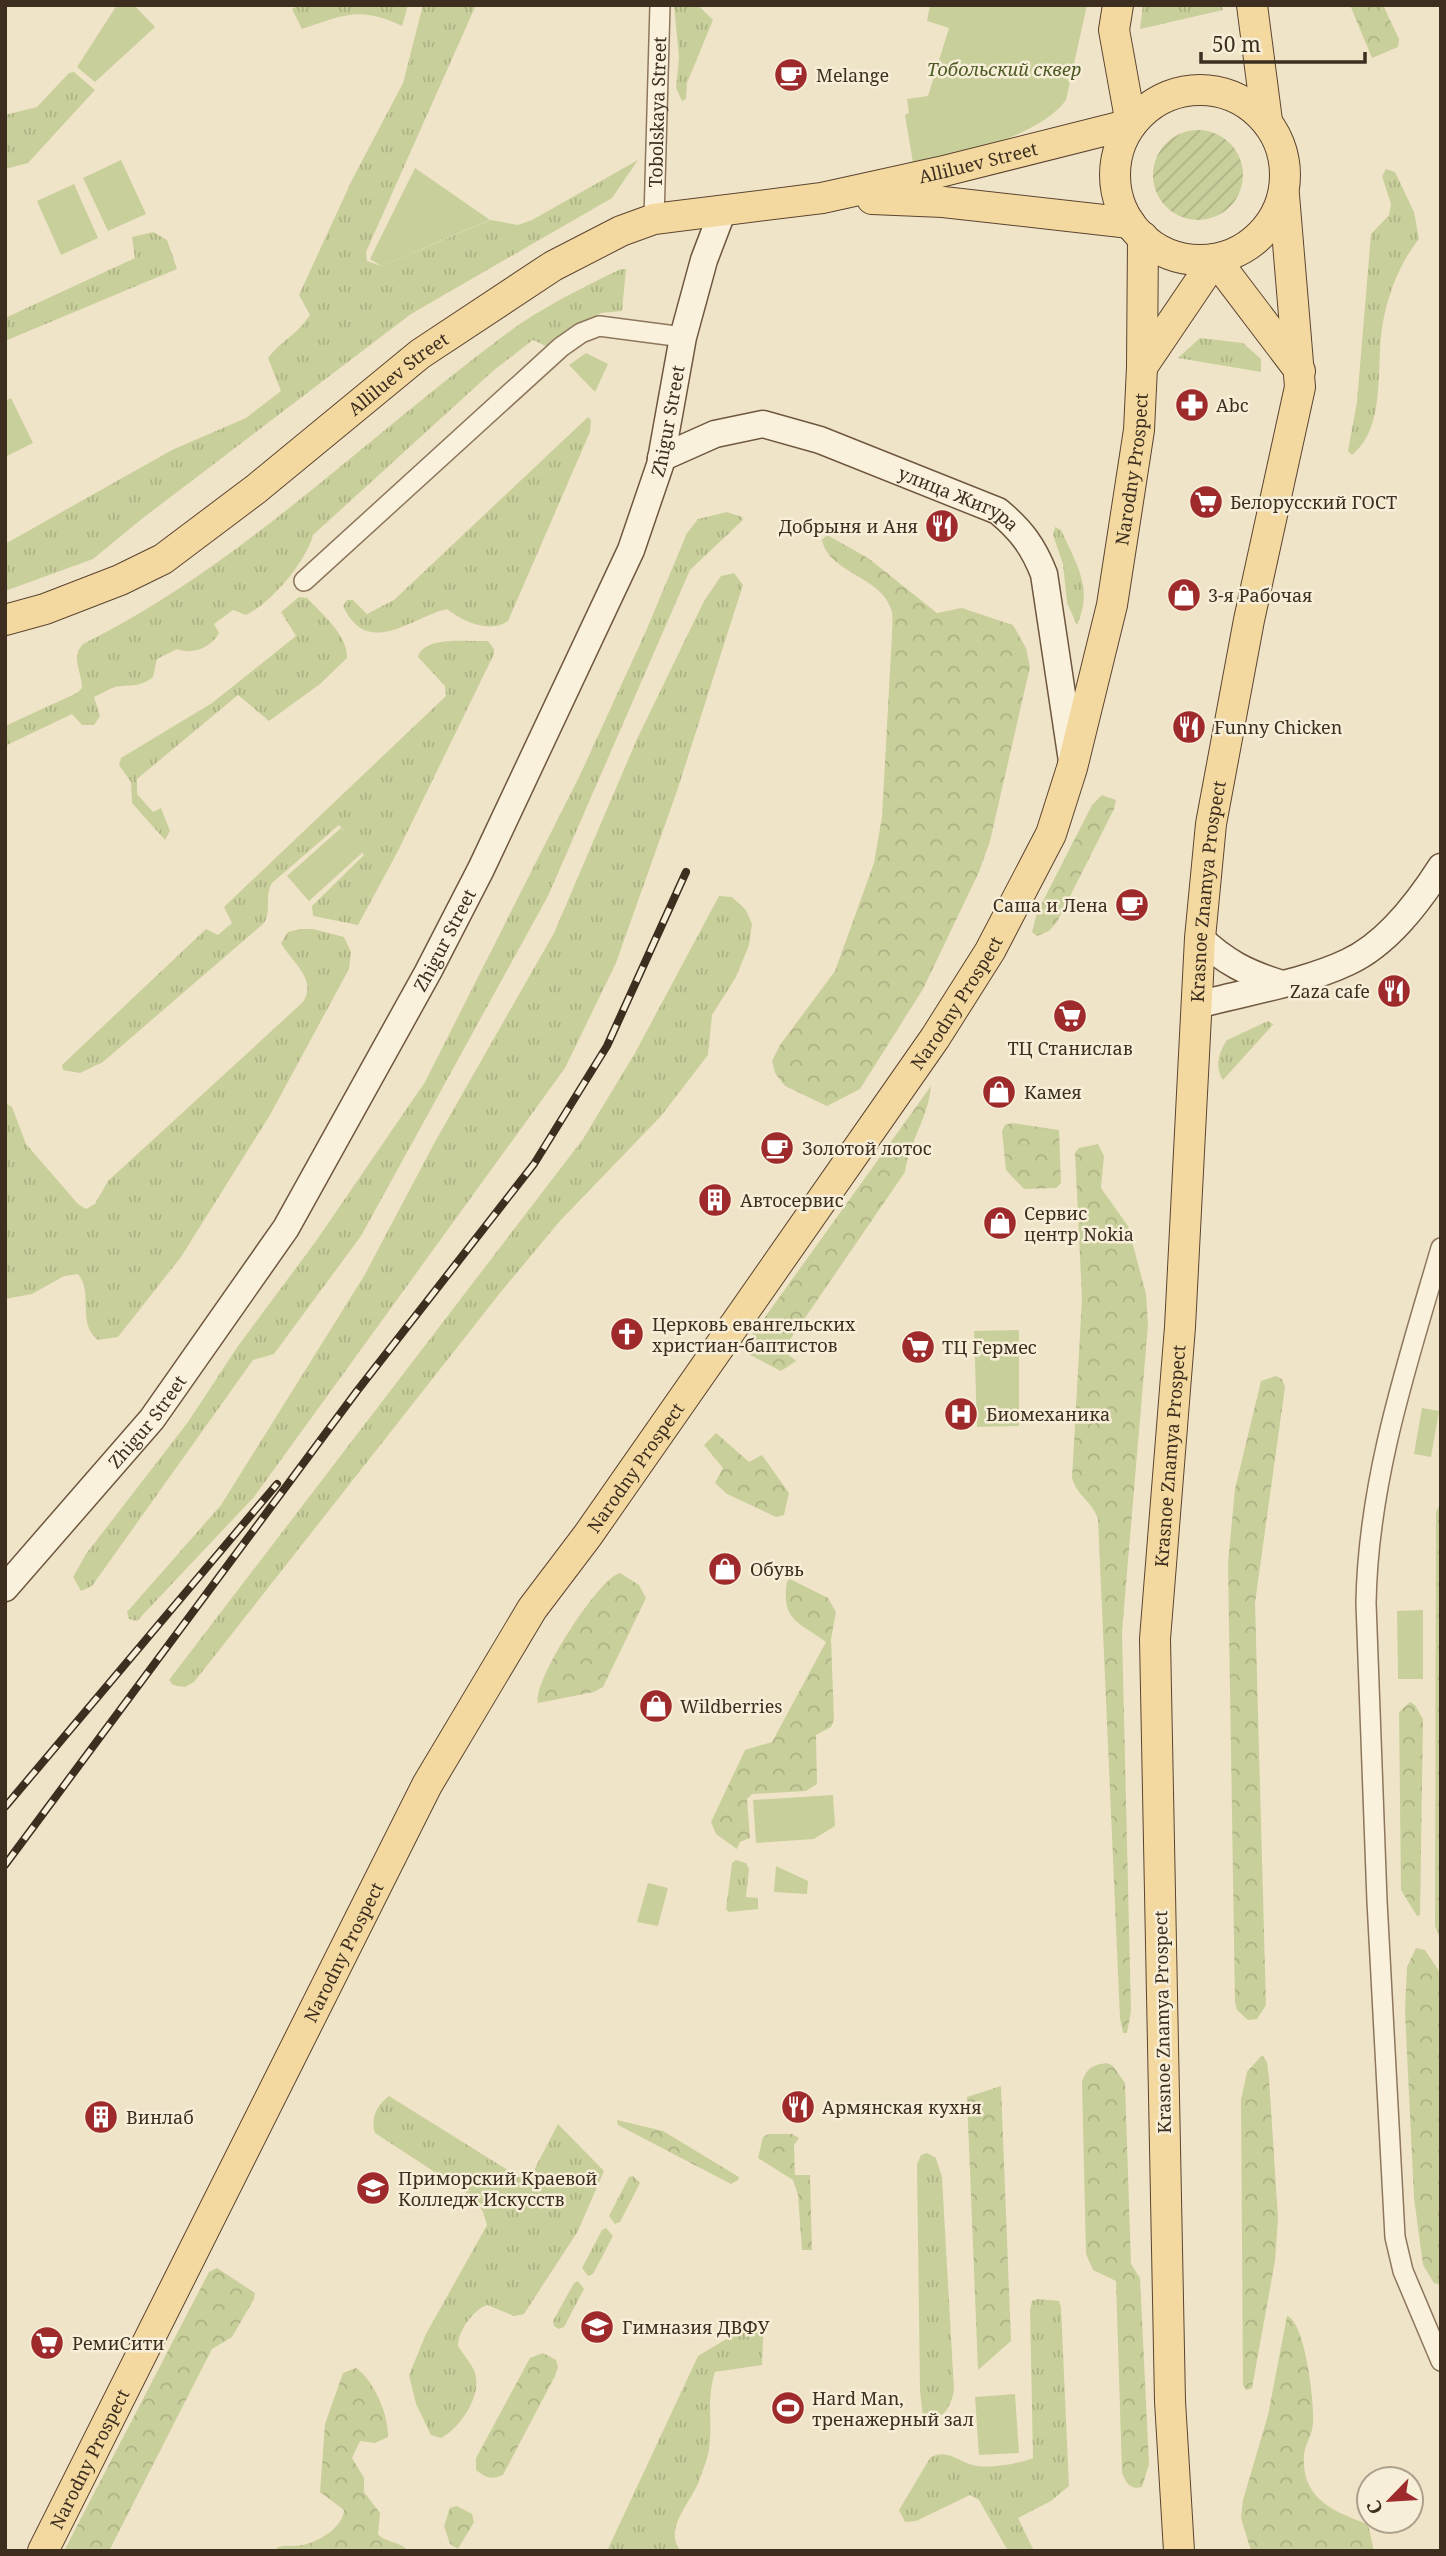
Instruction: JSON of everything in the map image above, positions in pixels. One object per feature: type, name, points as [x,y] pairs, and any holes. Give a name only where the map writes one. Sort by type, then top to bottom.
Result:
[{"type":"main road","points":[[1118,5],[1114,30],[1132,124]]},
{"type":"main road","points":[[1252,5],[1267,121]]},
{"type":"main road","points":[[1192,89],[1220,91],[1246,102],[1267,121],[1279,141],[1285,165],[1283,195],[1274,218],[1259,237],[1239,251],[1215,259],[1177,257],[1136,230],[1119,200],[1115,173],[1119,147],[1132,124],[1158,101],[1192,89]]},
{"type":"main road","name":"Alliluev Street","points":[[5,620],[70,599],[163,559],[256,489],[420,354],[553,265],[621,231],[654,219],[822,198],[940,172],[1132,124]]},
{"type":"main road","name":"Krasnoe Znamya Prospect","points":[[1179,2551],[1170,2401],[1155,1639],[1180,1327],[1200,938],[1213,815],[1249,620],[1286,454],[1301,371],[1283,195]]},
{"type":"main road","name":"Alliluev Street","points":[[822,198],[943,202],[1136,230]]},
{"type":"main road","name":"Zhigur Street","points":[[5,1588],[152,1419],[286,1228],[428,972],[481,869],[631,550],[662,458],[683,337],[705,260],[723,210]]},
{"type":"main road","name":"Narodny Prospect","points":[[43,2551],[433,1774],[532,1609],[588,1535],[935,1038],[1037,866],[1072,768],[1112,605],[1139,430],[1142,367],[1136,230]]},
{"type":"main road","points":[[1215,259],[1301,371]]},
{"type":"main road","name":"Narodny Prospect","points":[[1142,367],[1215,259]]},
{"type":"main road","name":"улица Жигура","points":[[662,458],[715,434],[763,424],[820,440],[998,511],[1020,528],[1034,548],[1044,574],[1072,768]]},
{"type":"main road","points":[[1197,1005],[1327,970],[1366,952],[1415,904],[1441,867]]},
{"type":"main road","points":[[1200,938],[1220,957],[1244,972],[1279,983]]},
{"type":"street","name":"Tobolskaya Street","points":[[654,219],[660,5]]},
{"type":"street","points":[[304,581],[561,347],[581,333],[599,326],[683,337]]},
{"type":"street","points":[[1441,1248],[1393,1413],[1367,1570],[1366,1603],[1377,1901],[1395,2237],[1403,2271],[1441,2361]]},
{"type":"green space","points":[[117,5],[134,5],[155,27],[95,82],[77,67]]},
{"type":"green space","points":[[299,5],[408,5],[402,26],[363,14],[341,17],[302,29],[292,9]]},
{"type":"green space","points":[[423,5],[476,5],[366,252],[367,261],[381,266],[491,220],[518,225],[532,220],[638,160],[612,198],[411,314],[93,559],[5,591],[5,544],[172,450],[246,418],[281,391],[268,358],[310,315],[299,295],[352,180],[403,83]]},
{"type":"green space","points":[[674,5],[698,5],[713,20],[687,83],[686,99],[682,101],[676,88],[679,58]]},
{"type":"green space","name":"Тобольский сквер","points":[[930,5],[1087,5],[1066,100],[1054,113],[1018,134],[974,150],[913,163],[905,115],[909,113],[907,99],[928,96],[949,28],[927,21]]},
{"type":"green space","points":[[1143,5],[1221,5],[1223,10],[1140,29]]},
{"type":"green space","points":[[1350,5],[1383,5],[1399,39],[1398,47],[1372,58]]},
{"type":"green space","points":[[74,72],[95,90],[28,163],[5,169],[5,115],[37,107],[69,73]]},
{"type":"green space","points":[[1198,130],[1215,133],[1230,143],[1240,158],[1243,175],[1240,192],[1230,207],[1215,217],[1198,220],[1181,217],[1166,207],[1156,192],[1153,175],[1156,158],[1166,143],[1181,133]]},
{"type":"green space","points":[[121,160],[146,214],[108,231],[83,178]]},
{"type":"green space","points":[[415,168],[490,220],[381,266],[370,259]]},
{"type":"green space","points":[[1386,169],[1395,172],[1414,212],[1419,239],[1401,268],[1388,299],[1381,338],[1376,411],[1363,443],[1352,455],[1348,451],[1357,402],[1371,234],[1389,215],[1391,204],[1382,176]]},
{"type":"green space","points":[[74,184],[98,238],[61,255],[37,201]]},
{"type":"green space","points":[[153,232],[167,240],[177,269],[5,341],[5,318],[135,258],[132,237]]},
{"type":"green space","points":[[621,269],[626,269],[622,311],[601,313],[546,346],[533,340],[494,370],[313,535],[303,557],[286,581],[256,609],[246,615],[233,610],[214,624],[219,633],[206,646],[195,651],[177,649],[157,659],[153,677],[148,680],[115,687],[94,697],[100,716],[94,725],[82,725],[72,714],[5,746],[5,726],[77,693],[82,688],[77,654],[83,644],[140,613],[247,540],[516,327],[560,300]]},
{"type":"green space","points":[[1200,338],[1243,343],[1261,359],[1261,372],[1178,358]]},
{"type":"green space","points":[[586,353],[608,364],[595,392],[569,365]]},
{"type":"green space","points":[[11,398],[33,443],[5,457],[5,401]]},
{"type":"green space","points":[[588,417],[591,420],[590,432],[508,621],[501,625],[485,626],[460,618],[447,609],[391,631],[377,633],[365,630],[353,622],[343,606],[347,600],[353,600],[367,614],[394,600]]},
{"type":"green space","points":[[727,512],[742,517],[743,520],[690,570],[548,896],[361,1236],[274,1354],[253,1360],[92,1586],[81,1591],[73,1577],[86,1554],[188,1422],[238,1346],[316,1241],[425,1082],[580,775],[646,631],[687,533],[698,519]]},
{"type":"green space","points":[[1055,527],[1061,530],[1081,576],[1084,600],[1077,625],[1067,603],[1063,564],[1053,535]]},
{"type":"green space","points":[[827,535],[868,558],[937,613],[962,608],[1013,625],[1026,648],[1030,667],[990,841],[979,872],[923,989],[860,1089],[827,1106],[785,1086],[775,1073],[772,1061],[780,1045],[835,971],[874,863],[882,817],[892,612],[887,600],[878,590],[835,561],[822,540]]},
{"type":"green space","points":[[734,573],[743,585],[677,791],[616,963],[565,1068],[254,1497],[137,1621],[129,1619],[127,1612],[221,1505],[364,1276],[436,1140],[554,933],[637,739],[704,601],[721,576]]},
{"type":"green space","points":[[299,597],[307,598],[333,625],[343,641],[347,658],[320,684],[269,721],[238,695],[137,779],[137,794],[153,812],[161,808],[170,831],[165,840],[132,803],[131,782],[119,765],[121,758],[212,703],[296,636],[281,612]]},
{"type":"green space","points":[[488,641],[494,654],[398,851],[358,925],[313,916],[312,906],[364,855],[339,825],[272,883],[264,923],[103,1062],[80,1073],[63,1070],[62,1065],[206,929],[218,935],[232,923],[224,907],[446,696],[445,686],[418,657],[422,650],[438,643]]},
{"type":"green space","points":[[1102,795],[1116,800],[1114,809],[1057,922],[1049,931],[1037,936],[1032,932],[1037,913],[1092,805]]},
{"type":"green space","points":[[341,828],[363,852],[309,901],[287,876]]},
{"type":"green space","points":[[719,896],[732,897],[746,910],[752,924],[749,945],[736,977],[712,1015],[708,1055],[661,1116],[559,1222],[500,1293],[194,1682],[185,1687],[173,1685],[169,1680],[583,1139],[635,1053]]},
{"type":"green space","points":[[313,929],[344,937],[351,952],[349,969],[270,1115],[181,1257],[118,1337],[98,1340],[91,1333],[86,1317],[85,1290],[78,1274],[64,1276],[32,1294],[5,1299],[5,1103],[12,1107],[26,1144],[78,1204],[86,1209],[95,1204],[108,1181],[303,1002],[307,994],[305,978],[281,943],[288,932]]},
{"type":"green space","points":[[1268,1021],[1273,1024],[1270,1028],[1223,1080],[1219,1060],[1227,1040]]},
{"type":"green space","points":[[931,1086],[927,1108],[910,1150],[905,1172],[783,1350],[796,1361],[781,1371],[750,1355],[745,1345]]},
{"type":"green space","points":[[1012,1123],[1059,1130],[1061,1183],[1056,1188],[1024,1189],[1006,1170],[1002,1131],[1005,1125]]},
{"type":"green space","points":[[1098,1144],[1104,1156],[1101,1188],[1128,1226],[1146,1294],[1148,1325],[1122,1632],[1131,2011],[1127,2033],[1123,2033],[1120,2018],[1098,1519],[1072,1478],[1082,1298],[1075,1153],[1079,1148]]},
{"type":"green space","points":[[1019,1330],[1019,1426],[977,1427],[974,1331]]},
{"type":"green space","points":[[1276,1376],[1282,1379],[1285,1387],[1255,1603],[1266,2005],[1257,2019],[1248,2020],[1237,2010],[1235,2003],[1228,1563],[1235,1489],[1261,1381]]},
{"type":"green space","points":[[1422,1408],[1439,1411],[1431,1457],[1414,1454]]},
{"type":"green space","points":[[716,1433],[749,1462],[762,1455],[789,1493],[784,1515],[776,1517],[727,1494],[715,1483],[723,1468],[704,1445]]},
{"type":"green space","points":[[1441,1502],[1441,1941],[1435,1926],[1436,1512]]},
{"type":"green space","points":[[620,1573],[639,1585],[646,1598],[603,1687],[594,1692],[538,1703],[545,1675],[568,1632],[597,1592]]},
{"type":"green space","points":[[790,1579],[828,1598],[836,1612],[831,1639],[834,1720],[831,1727],[816,1735],[817,1784],[806,1791],[752,1794],[747,1799],[750,1838],[740,1842],[737,1849],[716,1834],[711,1822],[745,1750],[772,1742],[826,1642],[800,1624],[789,1612],[786,1594],[787,1581]]},
{"type":"green space","points":[[1423,1610],[1423,1679],[1398,1679],[1397,1611]]},
{"type":"green space","points":[[1410,1702],[1415,1705],[1423,1719],[1420,1915],[1417,1916],[1401,1890],[1399,1712]]},
{"type":"green space","points":[[833,1795],[835,1826],[814,1839],[756,1843],[753,1800]]},
{"type":"green space","points":[[736,1860],[746,1863],[749,1869],[746,1897],[758,1898],[758,1909],[729,1912],[726,1909],[732,1863]]},
{"type":"green space","points":[[776,1866],[808,1881],[807,1894],[774,1892]]},
{"type":"green space","points":[[648,1883],[668,1888],[658,1926],[637,1922]]},
{"type":"green space","points":[[1416,1948],[1425,1950],[1441,1974],[1441,2285],[1434,2283],[1423,2265],[1414,2198],[1405,2012],[1407,1967]]},
{"type":"green space","points":[[1262,2055],[1267,2062],[1269,2078],[1278,2218],[1275,2261],[1252,2388],[1247,2390],[1243,2386],[1241,2100],[1247,2072]]},
{"type":"green space","points":[[1107,2063],[1113,2066],[1125,2083],[1131,2264],[1140,2278],[1149,2464],[1142,2487],[1138,2488],[1129,2485],[1122,2473],[1116,2281],[1093,2270],[1086,2254],[1082,2082],[1091,2068]]},
{"type":"green space","points":[[1001,2086],[1011,2341],[978,2370],[967,2097]]},
{"type":"green space","points":[[389,2096],[522,2179],[531,2176],[558,2124],[604,2171],[578,2231],[524,2314],[514,2316],[487,2305],[477,2311],[463,2328],[458,2346],[474,2370],[476,2389],[463,2418],[441,2438],[431,2435],[416,2404],[409,2375],[426,2334],[487,2225],[483,2212],[473,2197],[375,2133],[373,2122],[376,2112]]},
{"type":"green space","points":[[617,2120],[663,2131],[739,2177],[738,2180],[731,2184],[618,2125]]},
{"type":"green space","points":[[768,2134],[792,2134],[799,2138],[794,2145],[795,2175],[810,2175],[812,2250],[802,2250],[798,2195],[793,2180],[758,2158],[763,2137]]},
{"type":"green space","points":[[927,2153],[936,2158],[942,2177],[954,2390],[947,2409],[931,2421],[923,2417],[920,2391],[917,2164],[921,2155]]},
{"type":"green space","points":[[633,2176],[640,2183],[620,2222],[615,2224],[609,2216],[629,2177]]},
{"type":"green space","points":[[606,2228],[613,2236],[593,2274],[588,2276],[582,2268],[602,2230]]},
{"type":"green space","points":[[217,2268],[255,2293],[254,2299],[232,2337],[212,2349],[109,2551],[64,2551],[209,2272]]},
{"type":"green space","points":[[578,2281],[584,2289],[564,2327],[559,2329],[554,2326],[553,2321],[574,2283]]},
{"type":"green space","points":[[1032,2301],[1059,2301],[1061,2308],[1069,2486],[1051,2501],[1018,2518],[1034,2551],[1008,2551],[979,2500],[970,2495],[916,2521],[905,2522],[899,2510],[930,2458],[936,2455],[948,2455],[971,2465],[983,2466],[1005,2465],[1033,2458],[1030,2310]]},
{"type":"green space","points":[[1287,2316],[1299,2332],[1310,2382],[1313,2427],[1304,2455],[1304,2470],[1308,2483],[1322,2502],[1355,2519],[1355,2535],[1370,2535],[1374,2551],[1251,2551],[1241,2518],[1243,2500],[1268,2415]]},
{"type":"green space","points":[[760,2319],[764,2321],[762,2365],[715,2372],[711,2392],[707,2457],[699,2481],[676,2525],[676,2543],[681,2551],[607,2551],[698,2356]]},
{"type":"green space","points":[[543,2353],[556,2360],[558,2367],[555,2376],[503,2475],[492,2478],[486,2476],[476,2470],[476,2458],[530,2358]]},
{"type":"green space","points":[[356,2368],[369,2381],[379,2399],[386,2419],[388,2437],[375,2443],[360,2441],[352,2458],[364,2478],[364,2492],[380,2513],[378,2534],[408,2551],[275,2551],[278,2547],[302,2545],[318,2540],[333,2530],[342,2517],[344,2510],[320,2492],[325,2424],[343,2373]]},
{"type":"green space","points":[[1015,2394],[1019,2453],[979,2455],[975,2397]]},
{"type":"green space","points":[[457,2506],[472,2514],[474,2522],[458,2549],[450,2544],[444,2526],[450,2508]]},
{"type":"railway","points":[[5,1865],[357,1391],[534,1164],[607,1046],[686,872]]},
{"type":"railway","points":[[5,1807],[277,1484]]},
{"type":"place","name":"Melange","points":[[791,75]]},
{"type":"place","name":"Abc","points":[[1192,405]]},
{"type":"place","name":"Белорусский ГОСТ","points":[[1206,502]]},
{"type":"place","name":"Добрыня и Аня","points":[[942,526]]},
{"type":"place","name":"3-я Рабочая","points":[[1184,595]]},
{"type":"place","name":"Funny Chicken","points":[[1189,727]]},
{"type":"place","name":"Саша и Лена","points":[[1132,905]]},
{"type":"place","name":"Zaza cafe","points":[[1394,991]]},
{"type":"place","name":"ТЦ Станислав","points":[[1070,1016]]},
{"type":"place","name":"Камея","points":[[999,1092]]},
{"type":"place","name":"Золотой лотос","points":[[777,1148]]},
{"type":"place","name":"Автосервис","points":[[715,1200]]},
{"type":"place","name":"Сервис центр Nokia","points":[[1000,1223]]},
{"type":"place","name":"Церковь евангельских христиан-баптистов","points":[[627,1334]]},
{"type":"place","name":"ТЦ Гермес","points":[[918,1347]]},
{"type":"place","name":"Биомеханика","points":[[961,1414]]},
{"type":"place","name":"Обувь","points":[[725,1569]]},
{"type":"place","name":"Wildberries","points":[[656,1706]]},
{"type":"place","name":"Армянская кухня","points":[[798,2107]]},
{"type":"place","name":"Винлаб","points":[[101,2117]]},
{"type":"place","name":"Приморский Краевой Колледж Искусств","points":[[373,2188]]},
{"type":"place","name":"Гимназия ДВФУ","points":[[597,2327]]},
{"type":"place","name":"РемиСити","points":[[47,2343]]},
{"type":"place","name":"Hard Man, тренажерный зал","points":[[788,2408]]}]
